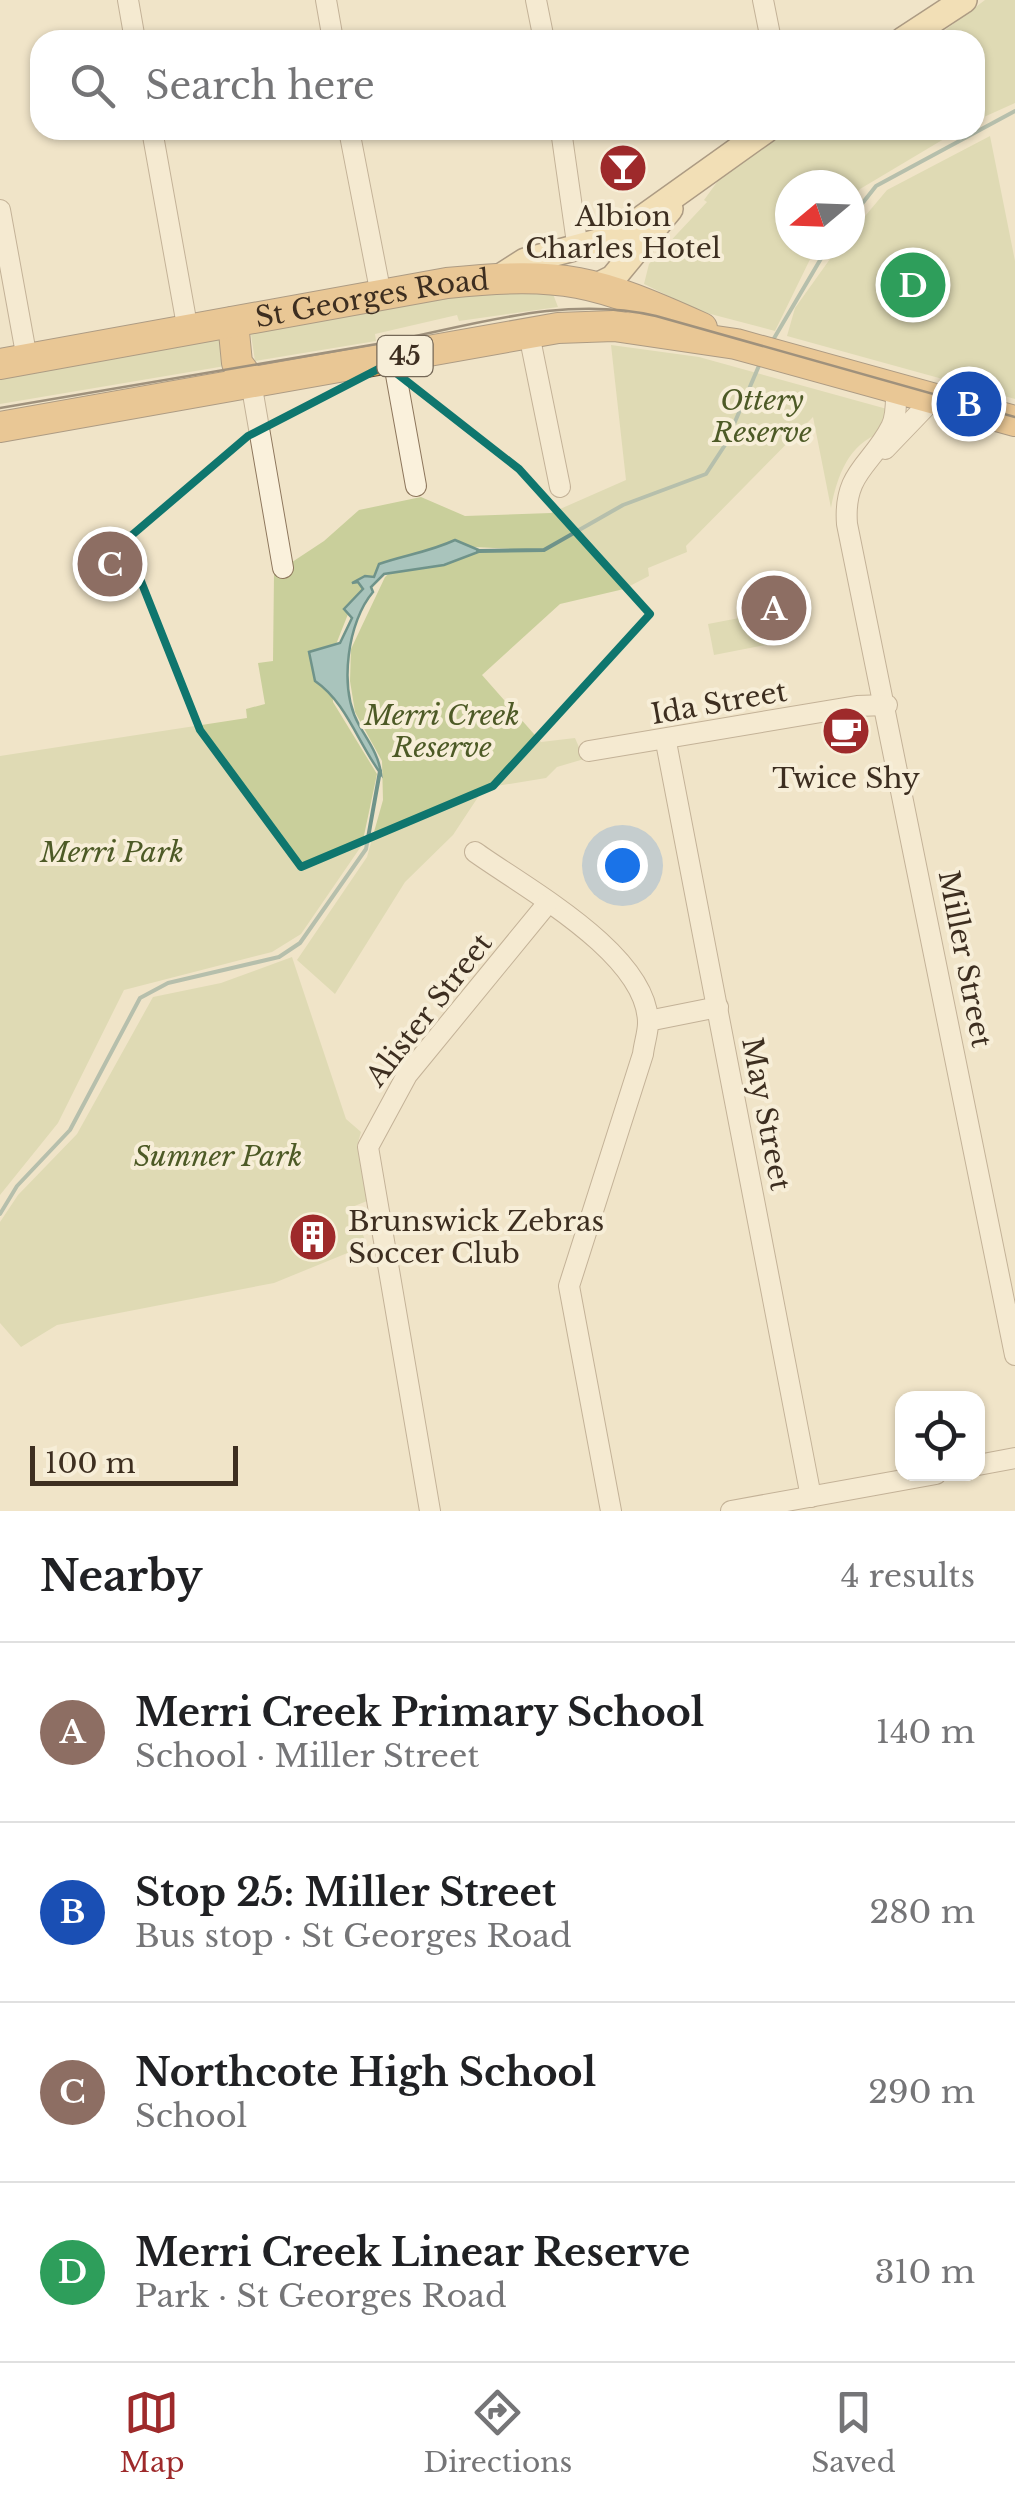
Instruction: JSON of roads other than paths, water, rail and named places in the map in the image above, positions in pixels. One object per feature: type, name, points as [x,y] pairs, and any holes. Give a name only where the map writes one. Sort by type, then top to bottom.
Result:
[{"type":"highway","name":"St Georges Road","points":[[14,362],[380,294],[500,277],[554,277],[598,285],[736,344]]},
{"type":"highway","points":[[544,331],[566,310],[554,277]]},
{"type":"highway","points":[[598,285],[604,304],[638,328]]},
{"type":"highway","points":[[544,331],[589,308],[598,285]]},
{"type":"highway","points":[[236,322],[247,338],[251,382]]},
{"type":"highway","name":"St Georges Road","points":[[0,427],[544,331],[638,328],[736,344],[1015,420]]},
{"type":"main road","points":[[918,30],[960,1]]},
{"type":"main road","points":[[500,277],[525,262],[593,245],[689,186],[752,140]]},
{"type":"main road","points":[[593,245],[598,285],[613,278],[689,186]]},
{"type":"street","points":[[128,0],[134,30]]},
{"type":"street","points":[[326,0],[331,30]]},
{"type":"street","points":[[536,0],[542,30]]},
{"type":"street","points":[[763,0],[769,30]]},
{"type":"street","points":[[154,140],[188,331]]},
{"type":"street","points":[[351,140],[380,294]]},
{"type":"street","points":[[564,140],[593,245]]},
{"type":"street","points":[[0,210],[14,362]]},
{"type":"street","points":[[544,331],[560,488]]},
{"type":"street","points":[[393,358],[416,486]]},
{"type":"street","points":[[251,382],[282,568]]},
{"type":"street","name":"Miller Street","points":[[896,388],[892,425],[859,468],[848,495],[847,524],[886,700],[1015,1355]]},
{"type":"street","name":"Miller Street","points":[[860,574],[857,517],[867,476],[883,451],[934,398]]},
{"type":"street","name":"Ida Street","points":[[590,752],[666,742],[886,700]]},
{"type":"street","name":"May Street","points":[[666,742],[812,1497]]},
{"type":"street","points":[[475,852],[612,950],[635,980],[648,1021],[642,1054],[569,1286],[611,1511]]},
{"type":"street","name":"Alister Street","points":[[430,1511],[368,1147],[407,1075],[547,904]]},
{"type":"street","points":[[648,1021],[718,1007]]},
{"type":"street","points":[[985,1464],[1015,1458]]},
{"type":"street","points":[[731,1511],[898,1481]]},
{"type":"water","points":[[455,540],[481,551],[444,565],[384,574],[371,587],[373,592],[357,620],[349,655],[349,692],[381,774],[343,711],[315,681],[309,652],[340,643],[352,618],[344,609],[363,589],[358,582],[352,583],[365,576],[374,577],[379,564]]},
{"type":"waterway","points":[[985,127],[1015,111]]},
{"type":"waterway","points":[[865,200],[876,186],[961,140]]},
{"type":"waterway","points":[[773,340],[820,260]]},
{"type":"waterway","points":[[478,551],[544,550],[623,505],[706,474],[725,445],[761,361]]},
{"type":"waterway","points":[[0,1214],[17,1186],[70,1130],[140,998],[168,983],[279,957],[300,943],[366,849],[380,771]]},
{"type":"tram line","points":[[0,408],[377,344],[516,315],[586,309],[656,316],[1015,417]]},
{"type":"place","name":"Albion Charles Hotel","points":[[623,168]]},
{"type":"place","name":"Merri Creek Linear Reserve","points":[[913,285]]},
{"type":"place","name":"Stop 25: Miller Street","points":[[969,404]]},
{"type":"place","name":"Northcote High School","points":[[110,564]]},
{"type":"place","name":"Merri Creek Primary School","points":[[774,608]]},
{"type":"place","name":"Twice Shy","points":[[846,731]]},
{"type":"place","name":"Brunswick Zebras Soccer Club","points":[[313,1237]]},
{"type":"park label","name":"Ottery Reserve","points":[[762,416]]},
{"type":"park label","name":"Merri Creek Reserve","points":[[442,731]]},
{"type":"park label","name":"Merri Park","points":[[112,852]]},
{"type":"park label","name":"Sumner Park","points":[[218,1156]]}]
